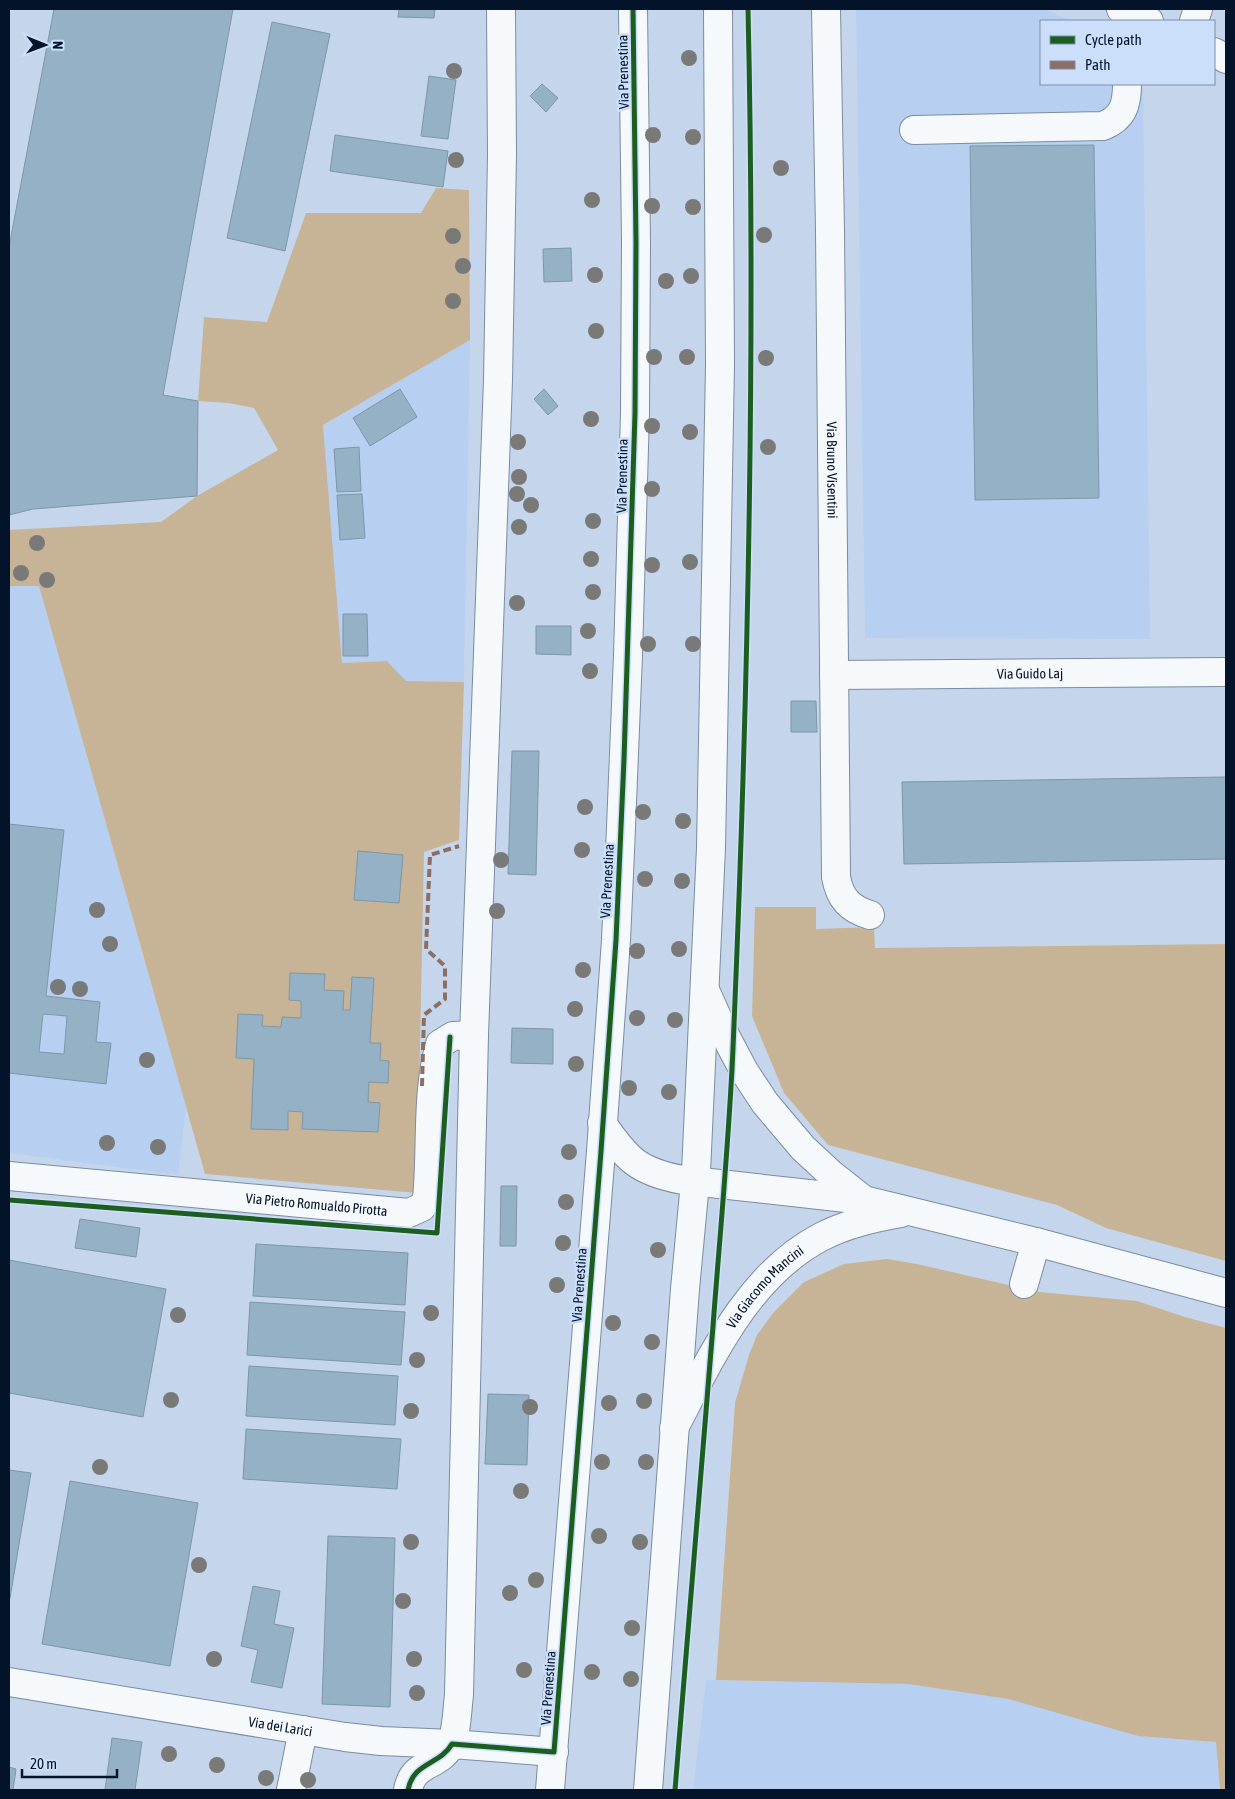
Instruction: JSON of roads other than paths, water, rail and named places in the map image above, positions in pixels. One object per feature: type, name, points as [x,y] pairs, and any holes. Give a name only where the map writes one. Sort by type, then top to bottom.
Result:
[{"type":"street","points":[[408,1790],[416,1771],[445,1754],[452,1744],[459,1695],[461,1662],[474,1035],[498,370],[502,155],[501,9]]},
{"type":"street","name":"Via Prenestina","points":[[550,1790],[616,931],[632,546],[636,326],[633,9]]},
{"type":"street","points":[[648,1790],[674,1428],[695,1181],[711,848],[720,365],[718,9]]},
{"type":"street","name":"Via Bruno Visentini","points":[[826,9],[837,884],[846,903],[853,909],[870,915]]},
{"type":"street","points":[[1121,9],[1147,20]]},
{"type":"street","points":[[1215,53],[1226,59]]},
{"type":"street","points":[[914,130],[1103,126],[1113,122],[1120,115],[1124,107],[1126,85]]},
{"type":"street","name":"Via Guido Laj","points":[[834,675],[1226,672]]},
{"type":"street","name":"Via Giacomo Mancini","points":[[705,990],[726,1037],[744,1071],[765,1104],[803,1148],[830,1174],[864,1200],[1036,1242],[1226,1292]]},
{"type":"street","name":"Via Pietro Romualdo Pirotta","points":[[9,1176],[409,1214],[422,1207],[427,1199],[433,1088],[440,1044],[453,1036],[474,1035]]},
{"type":"street","points":[[602,1123],[621,1151],[638,1165],[655,1174],[695,1181],[864,1200]]},
{"type":"street","name":"Via Giacomo Mancini","points":[[674,1428],[738,1314],[765,1282],[790,1257],[822,1237],[844,1227],[880,1217],[910,1212]]},
{"type":"street","points":[[1024,1284],[1036,1242]]},
{"type":"street","name":"Via dei Larici","points":[[9,1682],[381,1741],[452,1744],[554,1752]]},
{"type":"street","points":[[291,1790],[304,1730]]}]
